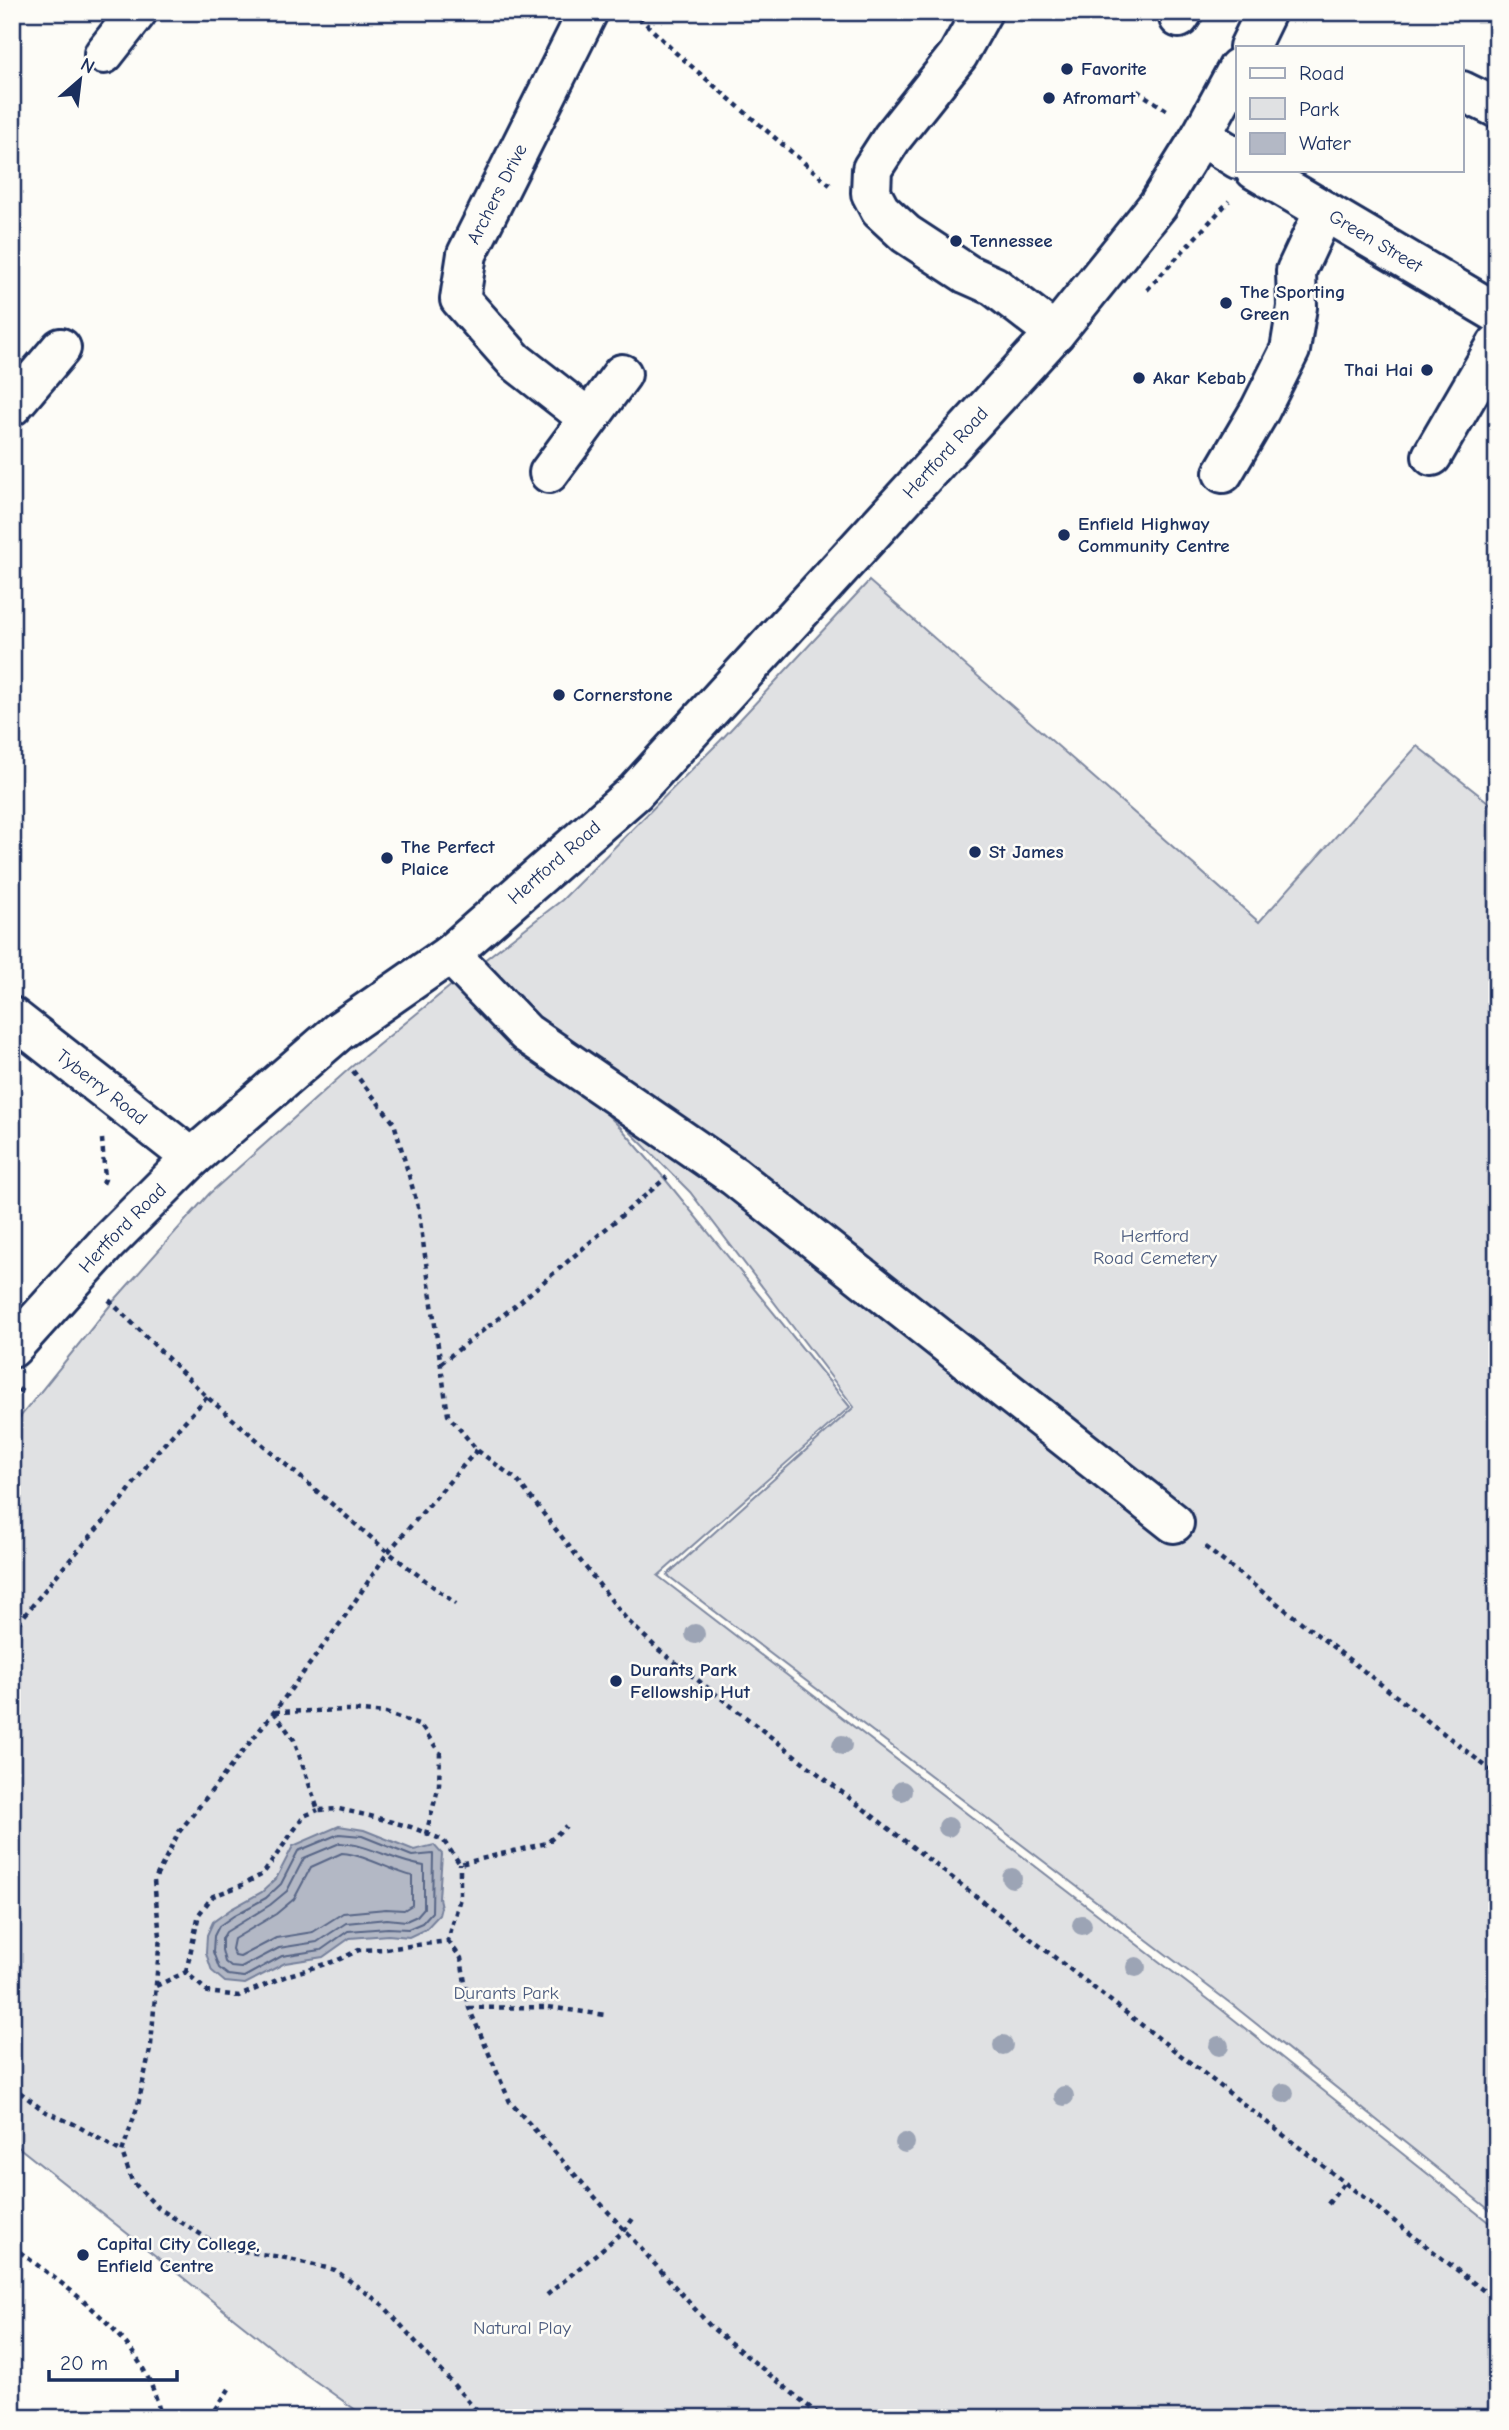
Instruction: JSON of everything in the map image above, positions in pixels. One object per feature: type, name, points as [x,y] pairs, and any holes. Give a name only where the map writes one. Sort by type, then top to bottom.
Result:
[{"type":"main road","points":[[104,54],[137,12]]},
{"type":"main road","name":"Archers Drive","points":[[588,12],[467,254],[460,299],[515,361],[588,418]]},
{"type":"main road","points":[[982,12],[958,55],[892,138],[872,169],[871,193],[880,209],[906,234],[967,274],[994,286],[1055,333]]},
{"type":"main road","points":[[1249,46],[1266,12]]},
{"type":"main road","name":"Hertford Road","points":[[12,1348],[106,1244],[192,1158],[323,1044],[450,954],[635,792],[1055,333],[1154,210],[1201,136],[1236,72]]},
{"type":"main road","points":[[1464,92],[1497,108]]},
{"type":"main road","name":"Green Street","points":[[1201,136],[1236,169]]},
{"type":"main road","name":"Green Street","points":[[1242,175],[1324,211],[1497,313]]},
{"type":"main road","points":[[1223,473],[1260,410],[1290,350],[1297,307],[1296,271],[1324,211]]},
{"type":"main road","points":[[1432,456],[1497,344]]},
{"type":"main road","points":[[12,406],[61,348]]},
{"type":"main road","points":[[549,472],[622,374]]},
{"type":"main road","points":[[450,954],[526,1033],[755,1193],[1174,1523]]},
{"type":"main road","name":"Tyberry Road","points":[[12,1017],[192,1158]]},
{"type":"path","points":[[626,12],[642,20],[676,53],[834,188]]},
{"type":"path","points":[[1137,91],[1169,112]]},
{"type":"path","points":[[1212,219],[1242,175]]},
{"type":"path","points":[[323,1044],[350,1068],[394,1123],[418,1207],[448,1415],[477,1450],[517,1480],[627,1620],[659,1650],[1497,2301]]},
{"type":"path","points":[[100,1129],[105,1179],[101,1191]]},
{"type":"path","points":[[441,1364],[648,1195],[696,1150]]},
{"type":"path","points":[[112,1303],[207,1397],[388,1552],[456,1604]]},
{"type":"path","points":[[12,1631],[123,1499],[155,1454],[207,1397]]},
{"type":"path","points":[[477,1450],[388,1552],[341,1622],[274,1712],[178,1832],[154,1881],[160,1937],[151,2045],[138,2105],[122,2152],[132,2181],[158,2208],[223,2248],[281,2257],[335,2270],[383,2305],[483,2418]]},
{"type":"path","points":[[1174,1523],[1497,1775]]},
{"type":"path","points":[[274,1712],[349,1710],[386,1713],[421,1726],[440,1753],[439,1785],[426,1833]]},
{"type":"path","points":[[274,1712],[295,1740],[318,1810]]},
{"type":"path","points":[[186,1972],[199,1914],[213,1896],[263,1874],[304,1816],[318,1810],[339,1809],[411,1827],[443,1840],[460,1864],[460,1898],[448,1941]]},
{"type":"path","points":[[460,1864],[547,1843],[566,1826]]},
{"type":"path","points":[[186,1972],[208,1992],[239,1996],[359,1950],[448,1941]]},
{"type":"path","points":[[448,1941],[461,1958],[469,2008],[510,2102],[711,2327],[823,2418]]},
{"type":"path","points":[[155,1986],[186,1972]]},
{"type":"path","points":[[469,2008],[548,2007],[605,2015]]},
{"type":"path","points":[[12,2086],[44,2111],[74,2124],[122,2152]]},
{"type":"path","points":[[1328,2204],[1345,2182]]},
{"type":"path","points":[[547,2295],[625,2230],[634,2217]]},
{"type":"path","points":[[12,2246],[80,2298],[118,2333],[148,2374],[161,2416],[190,2415],[194,2418]]},
{"type":"path","points":[[210,2418],[229,2389]]},
{"type":"green space","name":"Hertford Road Cemetery","points":[[869,581],[1259,922],[1417,746],[1497,809],[1497,2216],[1234,2006],[667,1575],[854,1407],[690,1192],[470,971],[562,900],[720,741]]},
{"type":"green space","name":"Durants Park","points":[[464,975],[622,1129],[850,1407],[658,1576],[1217,2006],[1497,2229],[1497,2418],[367,2418],[297,2368],[12,2142],[12,1427],[112,1303],[209,1194],[350,1068]]},
{"type":"water","points":[[339,1826],[364,1830],[414,1850],[434,1845],[442,1854],[439,1915],[426,1929],[409,1937],[388,1935],[350,1938],[323,1957],[285,1963],[245,1984],[225,1982],[212,1971],[206,1953],[207,1935],[213,1922],[262,1892],[276,1879],[293,1846]]},
{"type":"place","name":"Favorite","points":[[1067,69]]},
{"type":"place","name":"Afromart","points":[[1049,98]]},
{"type":"place","name":"Tennessee","points":[[956,241]]},
{"type":"place","name":"The Sporting Green","points":[[1226,303]]},
{"type":"place","name":"Thai Hai","points":[[1427,370]]},
{"type":"place","name":"Akar Kebab","points":[[1139,378]]},
{"type":"place","name":"Enfield Highway Community Centre","points":[[1064,535]]},
{"type":"place","name":"Cornerstone","points":[[559,695]]},
{"type":"place","name":"St James","points":[[975,852]]},
{"type":"place","name":"The Perfect Plaice","points":[[387,858]]},
{"type":"place","name":"Durants Park Fellowship Hut","points":[[616,1681]]},
{"type":"place","name":"Capital City College, Enfield Centre","points":[[83,2255]]},
{"type":"park label","name":"Natural Play","points":[[522,2328]]}]
